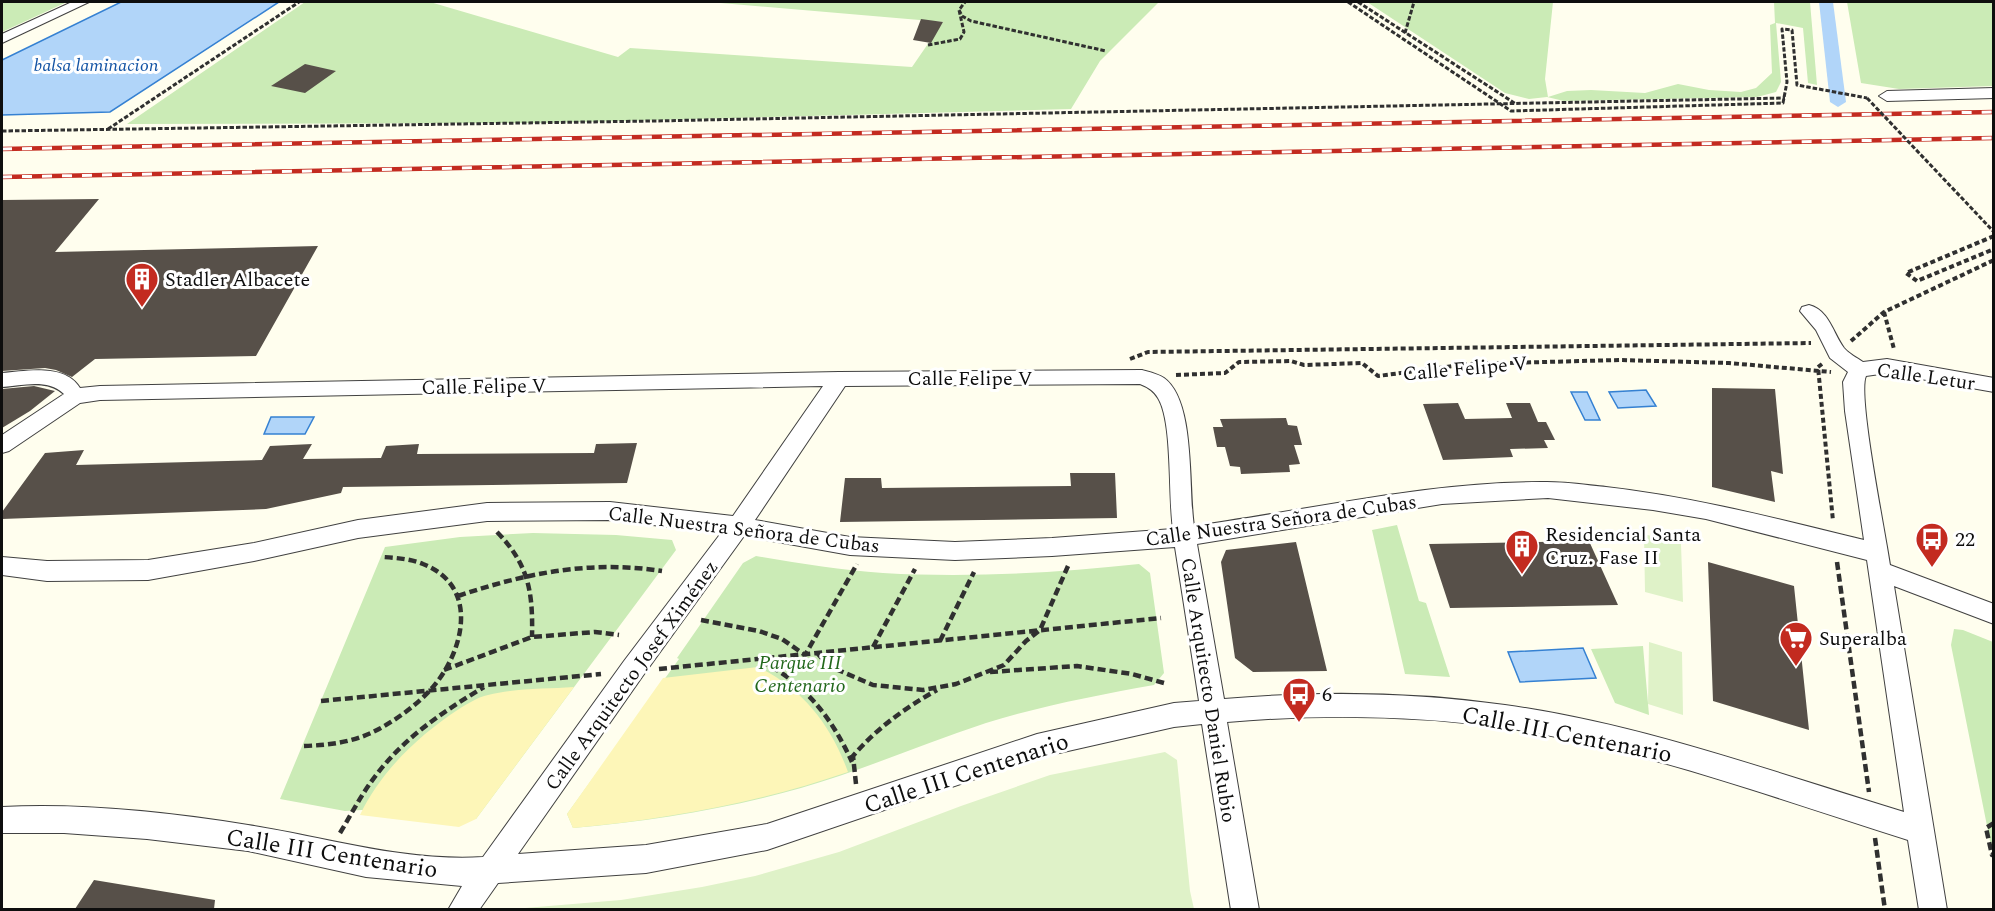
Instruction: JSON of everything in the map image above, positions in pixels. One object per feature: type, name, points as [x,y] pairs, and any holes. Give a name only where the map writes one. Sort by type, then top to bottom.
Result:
[{"type":"street","points":[[2,39],[82,2]]},
{"type":"street","points":[[1887,96],[1994,93]]},
{"type":"street","points":[[1809,311],[1824,327],[1837,353],[1856,376],[1855,411],[1934,909]]},
{"type":"street","name":"Calle Letur","points":[[1856,376],[1887,366],[1994,385]]},
{"type":"street","name":"Calle Felipe V","points":[[75,396],[100,393],[1142,377]]},
{"type":"street","name":"Calle Arquitecto Daniel Rubio","points":[[1142,377],[1157,383],[1169,397],[1177,430],[1184,536],[1245,909]]},
{"type":"street","points":[[2,380],[61,380],[71,386],[75,396],[2,445]]},
{"type":"street","name":"Calle Arquitecto Josef Ximénez","points":[[462,909],[633,669],[739,526],[839,380]]},
{"type":"street","name":"Calle Nuestra Señora de Cubas","points":[[2,566],[47,571],[148,570],[254,552],[358,529],[503,512],[610,511],[739,526],[850,546],[955,551],[1076,545],[1184,536],[1300,521],[1442,495],[1548,490],[1653,501],[1695,508],[1835,543],[1994,614]]},
{"type":"street","name":"Calle III Centenario","points":[[2,820],[64,820],[147,826],[248,838],[378,864],[462,872],[646,859],[767,837],[1038,746],[1174,715],[1292,705],[1425,708],[1506,717],[1593,734],[1702,763],[1922,831]]},
{"type":"path","points":[[108,129],[300,2]]},
{"type":"path","points":[[928,45],[960,39],[964,32],[959,10],[965,2]]},
{"type":"path","points":[[1348,2],[1511,111],[1783,103],[1787,82],[1782,29],[1792,30],[1797,85],[1867,98],[1994,234],[1906,273],[1917,281],[1994,249]]},
{"type":"path","points":[[1358,2],[1518,105]]},
{"type":"path","points":[[1405,33],[1414,2]]},
{"type":"path","points":[[959,10],[962,16],[970,21],[1106,51]]},
{"type":"path","points":[[2,130],[1518,105],[1785,98]]},
{"type":"path","points":[[1885,909],[1835,543],[1818,367],[1884,312],[1994,260]]},
{"type":"path","points":[[1884,312],[1899,368]]},
{"type":"path","name":"Calle Felipe V","points":[[1142,377],[1225,373],[1239,363],[1291,361],[1304,365],[1362,363],[1378,376],[1468,364],[1620,360],[1729,363],[1830,371],[1856,376]]},
{"type":"path","points":[[503,512],[496,531],[519,556],[527,574],[533,606],[532,637]]},
{"type":"path","points":[[304,746],[332,745],[358,738],[402,713],[428,691],[444,670],[456,647],[462,624],[458,596],[432,568],[411,561],[383,557]]},
{"type":"path","points":[[805,655],[857,564]]},
{"type":"path","points":[[458,596],[527,574],[582,566],[637,566],[662,571]]},
{"type":"path","points":[[852,762],[853,756],[863,744],[908,708],[940,688],[1004,664],[1018,652],[1026,641],[1040,630],[1068,566]]},
{"type":"path","points":[[873,648],[915,569]]},
{"type":"path","points":[[940,641],[974,572]]},
{"type":"path","points":[[321,701],[486,686],[633,669],[667,669],[1161,618]]},
{"type":"path","points":[[702,620],[759,631],[782,639],[805,655]]},
{"type":"path","points":[[444,670],[532,637],[595,632],[619,635]]},
{"type":"path","points":[[818,654],[829,666],[873,685],[900,689],[940,688]]},
{"type":"path","points":[[758,660],[772,666],[818,703],[852,762],[860,806]]},
{"type":"path","points":[[983,673],[1077,666],[1132,674],[1164,682]]},
{"type":"path","points":[[327,854],[366,788],[387,764],[436,717],[486,686]]},
{"type":"path","points":[[1994,823],[1986,828],[1992,855],[1994,853]]},
{"type":"green space","points":[[2,2],[67,2],[2,32]]},
{"type":"green space","points":[[305,2],[430,2],[618,57],[630,48],[912,67],[943,22],[709,2],[1159,2],[1100,61],[1071,109],[543,123],[127,124]]},
{"type":"green space","points":[[1367,2],[1553,2],[1545,79],[1548,97],[1567,91],[1591,90],[1645,93],[1678,84],[1709,90],[1741,92],[1756,88],[1772,73],[1770,25],[1775,23],[1774,2],[1810,2],[1817,85],[1808,83],[1803,28],[1776,23],[1781,82],[1776,92],[1757,97],[1564,101],[1547,97],[1529,99],[1505,93]]},
{"type":"green space","points":[[1847,2],[1993,2],[1993,86],[1899,89],[1861,83]]},
{"type":"green space","points":[[1397,525],[1419,601],[1426,603],[1450,677],[1405,674],[1372,530]]},
{"type":"green space","points":[[533,533],[616,535],[672,540],[676,550],[476,819],[362,810],[345,811],[280,799],[385,547],[460,537]]},
{"type":"green space","points":[[1644,534],[1681,544],[1683,602],[1645,592]]},
{"type":"green space","name":"Parque III Centenario","points":[[756,556],[851,570],[947,575],[1011,574],[1139,564],[1150,573],[1164,673],[1154,685],[1070,701],[1007,717],[801,788],[688,813],[573,828],[567,814],[679,659],[677,658],[743,563]]},
{"type":"green space","points":[[1954,629],[1963,630],[1993,642],[1993,856],[1951,645]]},
{"type":"green space","points":[[1649,642],[1682,652],[1683,715],[1648,704]]},
{"type":"green space","points":[[1643,646],[1649,715],[1615,703],[1591,649]]},
{"type":"green space","points":[[1165,752],[1177,760],[1190,891],[1194,909],[513,909],[621,900],[755,876],[839,852],[1050,775]]},
{"type":"sand","points":[[758,667],[789,686],[814,710],[833,739],[848,772],[780,793],[712,808],[643,820],[573,828],[567,814],[663,678]]},
{"type":"sand","points":[[574,687],[476,819],[459,827],[360,815],[379,784],[402,755],[444,719],[466,705],[480,697],[498,693]]},
{"type":"water","name":"balsa laminacion","points":[[121,2],[279,2],[110,112],[2,115],[2,60]]},
{"type":"water","points":[[1646,390],[1656,406],[1618,408],[1609,392]]},
{"type":"water","points":[[1571,392],[1587,392],[1600,420],[1585,420]]},
{"type":"water","points":[[271,417],[314,417],[305,434],[264,434]]},
{"type":"water","points":[[1583,648],[1596,678],[1520,682],[1508,652]]},
{"type":"building","points":[[921,19],[943,22],[931,43],[913,40]]},
{"type":"building","points":[[305,64],[336,71],[305,93],[271,86]]},
{"type":"building","name":"Stadler Albacete","points":[[99,199],[55,252],[318,246],[256,356],[95,359],[72,377],[45,368],[2,371],[2,200]]},
{"type":"building","points":[[34,386],[55,391],[30,411],[2,428],[2,389]]},
{"type":"building","points":[[1712,388],[1775,389],[1783,474],[1771,471],[1775,502],[1712,487]]},
{"type":"building","points":[[1458,403],[1465,419],[1512,418],[1506,403],[1530,403],[1538,422],[1546,422],[1555,440],[1544,440],[1548,448],[1510,449],[1513,457],[1443,460],[1423,404]]},
{"type":"building","points":[[1286,418],[1288,425],[1297,426],[1302,445],[1294,445],[1300,464],[1289,465],[1290,472],[1241,474],[1240,467],[1230,466],[1225,447],[1217,447],[1213,427],[1223,427],[1220,419]]},
{"type":"building","points":[[637,443],[627,483],[343,487],[341,493],[266,509],[2,519],[2,512],[45,453],[84,450],[76,465],[262,460],[270,446],[312,444],[303,459],[381,458],[386,446],[419,444],[417,454],[594,453],[596,444]]},
{"type":"building","points":[[1070,473],[1115,473],[1117,518],[840,522],[845,478],[881,478],[882,488],[1071,486]]},
{"type":"building","name":"Residencial Santa Cruz. Fase II","points":[[1589,541],[1618,605],[1450,608],[1429,544]]},
{"type":"building","points":[[1296,542],[1327,671],[1253,672],[1235,658],[1221,562],[1226,550]]},
{"type":"building","points":[[1708,562],[1794,586],[1809,730],[1713,701]]},
{"type":"building","points":[[94,880],[215,900],[214,909],[75,909]]},
{"type":"waterway","points":[[1826,2],[1838,102]]},
{"type":"railway","points":[[2,149],[1994,112]]},
{"type":"railway","points":[[2,177],[1994,138]]},
{"type":"place","name":"Stadler Albacete","points":[[142,308]]},
{"type":"place","name":"22","points":[[1932,568]]},
{"type":"place","name":"Residencial Santa Cruz. Fase II","points":[[1522,575]]},
{"type":"place","name":"Superalba","points":[[1796,667]]},
{"type":"place","name":"6","points":[[1299,723]]}]
